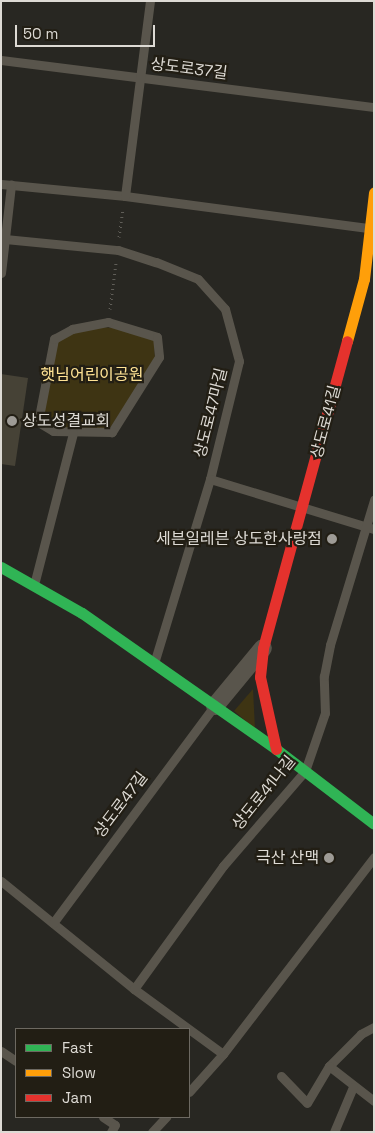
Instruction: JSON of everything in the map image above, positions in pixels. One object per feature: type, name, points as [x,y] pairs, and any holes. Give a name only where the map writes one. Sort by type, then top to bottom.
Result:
[{"type":"street","name":"상도로41길","points":[[276,749],[260,677],[263,648],[369,280],[368,228],[374,193]]},
{"type":"street","points":[[1,567],[34,583],[214,706],[276,749],[374,824]]},
{"type":"street","name":"상도로41길","points":[[214,706],[263,648]]},
{"type":"lane","points":[[125,196],[150,1]]},
{"type":"lane","name":"상도로37길","points":[[1,60],[374,107]]},
{"type":"lane","points":[[1,273],[5,239],[6,185],[125,196],[368,228]]},
{"type":"lane","name":"상도로47마길","points":[[5,239],[118,250],[156,262],[198,279],[225,309],[239,362],[210,479],[154,665]]},
{"type":"lane","points":[[108,322],[157,337],[159,357],[112,432],[73,433],[53,431],[38,422],[54,339],[72,330],[108,322]]},
{"type":"lane","points":[[34,583],[73,433]]},
{"type":"lane","points":[[210,479],[302,509],[371,528]]},
{"type":"lane","name":"상도로41나길","points":[[134,989],[223,866],[305,771],[325,713],[324,676],[330,645],[371,528],[374,500]]},
{"type":"lane","name":"상도로47길","points":[[53,923],[214,706]]},
{"type":"lane","points":[[190,1091],[223,1054],[374,857]]},
{"type":"lane","points":[[1,880],[134,989],[187,1028]]},
{"type":"lane","points":[[281,1076],[307,1103],[329,1066],[361,1034],[374,1027]]},
{"type":"lane","points":[[190,1030],[223,1054]]},
{"type":"lane","points":[[1,1051],[15,1060]]},
{"type":"lane","points":[[329,1066],[353,1088],[374,1101]]},
{"type":"lane","points":[[334,1132],[353,1088]]},
{"type":"lane","points":[[104,1118],[115,1125],[111,1132]]},
{"type":"lane","points":[[152,1132],[165,1118]]},
{"type":"green space","name":"햇님어린이공원","points":[[100,327],[128,329],[154,338],[155,361],[110,428],[74,431],[38,422],[53,343],[68,334]]},
{"type":"green space","points":[[253,689],[255,729],[234,711]]},
{"type":"building","name":"상도성결교회","points":[[1,374],[28,378],[15,466],[1,464]]},
{"type":"traffic: fast","points":[[1,567],[82,613],[276,749],[374,824]]},
{"type":"traffic: slow","points":[[347,341],[364,279],[374,193]]},
{"type":"traffic: jam","points":[[276,749],[260,677],[263,648],[347,341]]},
{"type":"place","name":"상도성결교회","points":[[12,421]]},
{"type":"place","name":"세븐일레븐 상도한사랑점","points":[[332,539]]},
{"type":"place","name":"극산 산맥","points":[[329,858]]}]
